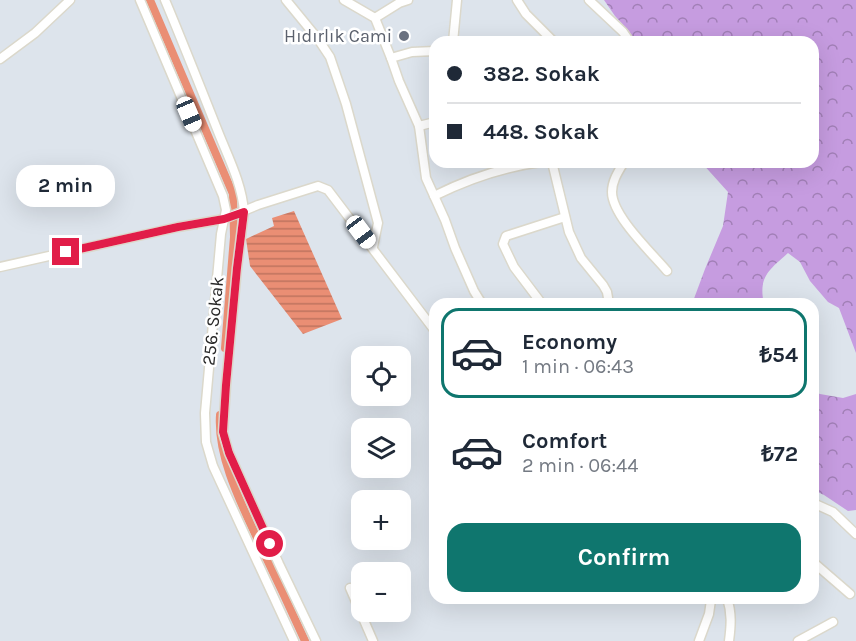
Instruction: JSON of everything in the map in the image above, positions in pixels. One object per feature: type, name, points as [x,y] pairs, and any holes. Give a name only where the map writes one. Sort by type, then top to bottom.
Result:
[{"type":"street","points":[[0,59],[35,33],[69,0]]},
{"type":"street","name":"256. Sokak","points":[[140,0],[223,196],[226,210],[221,234],[206,387],[206,442],[213,466],[294,641]]},
{"type":"street","points":[[165,0],[239,188],[242,212],[223,432],[229,453],[316,641]]},
{"type":"street","points":[[286,0],[318,39],[330,57],[337,75],[378,223],[373,247]]},
{"type":"street","points":[[344,0],[375,18],[419,126],[426,178],[478,298]]},
{"type":"street","points":[[375,18],[408,0]]},
{"type":"street","points":[[454,36],[457,0]]},
{"type":"street","points":[[517,0],[526,14],[548,36]]},
{"type":"street","points":[[589,0],[626,36]]},
{"type":"street","points":[[391,58],[412,52],[429,51]]},
{"type":"street","points":[[419,126],[429,124]]},
{"type":"street","points":[[434,196],[500,168]]},
{"type":"street","points":[[553,168],[569,232],[581,258],[603,285],[608,298]]},
{"type":"street","points":[[621,168],[614,180],[612,193],[614,203],[622,219],[667,271]]},
{"type":"street","points":[[0,267],[178,227],[225,219],[258,205],[318,186],[328,189],[429,323]]},
{"type":"street","points":[[537,298],[514,267],[503,244],[506,236],[565,217]]},
{"type":"street","points":[[819,506],[833,512],[856,534]]},
{"type":"street","points":[[819,567],[850,594]]},
{"type":"street","points":[[350,588],[373,641]]},
{"type":"street","points":[[699,641],[710,604]]},
{"type":"street","points":[[729,604],[732,624],[729,641]]},
{"type":"street","points":[[798,641],[833,622]]},
{"type":"green space","points":[[604,0],[856,0],[856,353],[839,308],[828,302],[810,281],[800,262],[788,253],[775,264],[764,280],[763,298],[694,298],[723,226],[728,192],[706,168],[819,168],[819,36],[631,36]]},
{"type":"green space","points":[[819,394],[843,398],[856,394],[856,510],[848,511],[819,493]]},
{"type":"shaded area","points":[[294,211],[342,319],[303,334],[250,266],[246,239],[274,226],[272,218]]},
{"type":"waterway","points":[[150,0],[233,194],[234,237],[225,348]]},
{"type":"waterway","points":[[220,415],[223,449],[233,484],[305,641]]},
{"type":"place","name":"Hıdırlık Cami","points":[[404,36]]},
{"type":"route","points":[[66,252],[224,219],[244,212],[223,432],[229,453],[270,544]]}]
